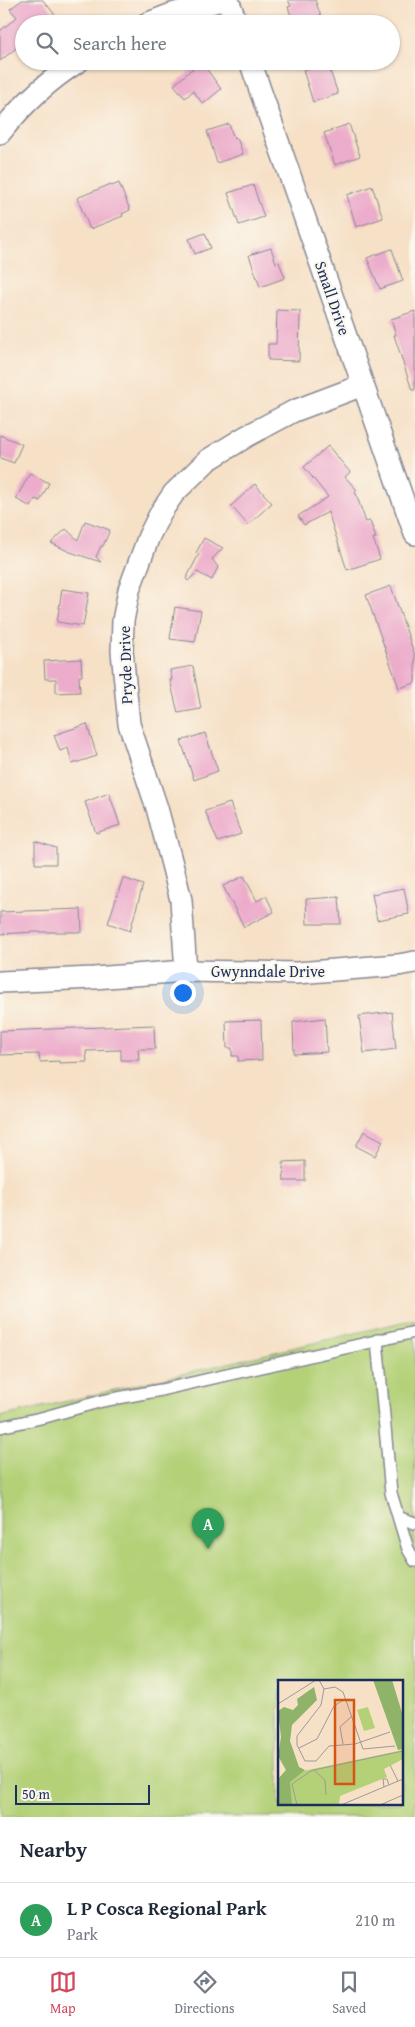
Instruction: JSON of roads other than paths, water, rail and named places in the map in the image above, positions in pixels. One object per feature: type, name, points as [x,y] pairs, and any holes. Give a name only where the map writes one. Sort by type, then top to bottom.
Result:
[{"type":"street","points":[[169,15],[222,0]]},
{"type":"street","points":[[228,0],[234,15]]},
{"type":"street","points":[[0,133],[36,93],[67,70]]},
{"type":"street","name":"Small Drive","points":[[253,70],[415,534]]},
{"type":"street","name":"Pryde Drive","points":[[186,970],[181,900],[157,808],[129,724],[122,651],[123,621],[129,590],[149,536],[162,512],[174,493],[208,460],[247,436],[294,411],[363,385]]},
{"type":"street","name":"Gwynndale Drive","points":[[0,982],[94,978],[186,970],[297,973],[398,966],[415,962]]},
{"type":"lane","points":[[0,1427],[102,1401],[161,1390],[415,1332]]},
{"type":"lane","points":[[377,1340],[392,1502],[400,1518],[408,1549],[415,1561]]},
{"type":"lane","points":[[400,1518],[415,1523]]},
{"type":"place","name":"L P Cosca Regional Park","points":[[208,1549]]}]
